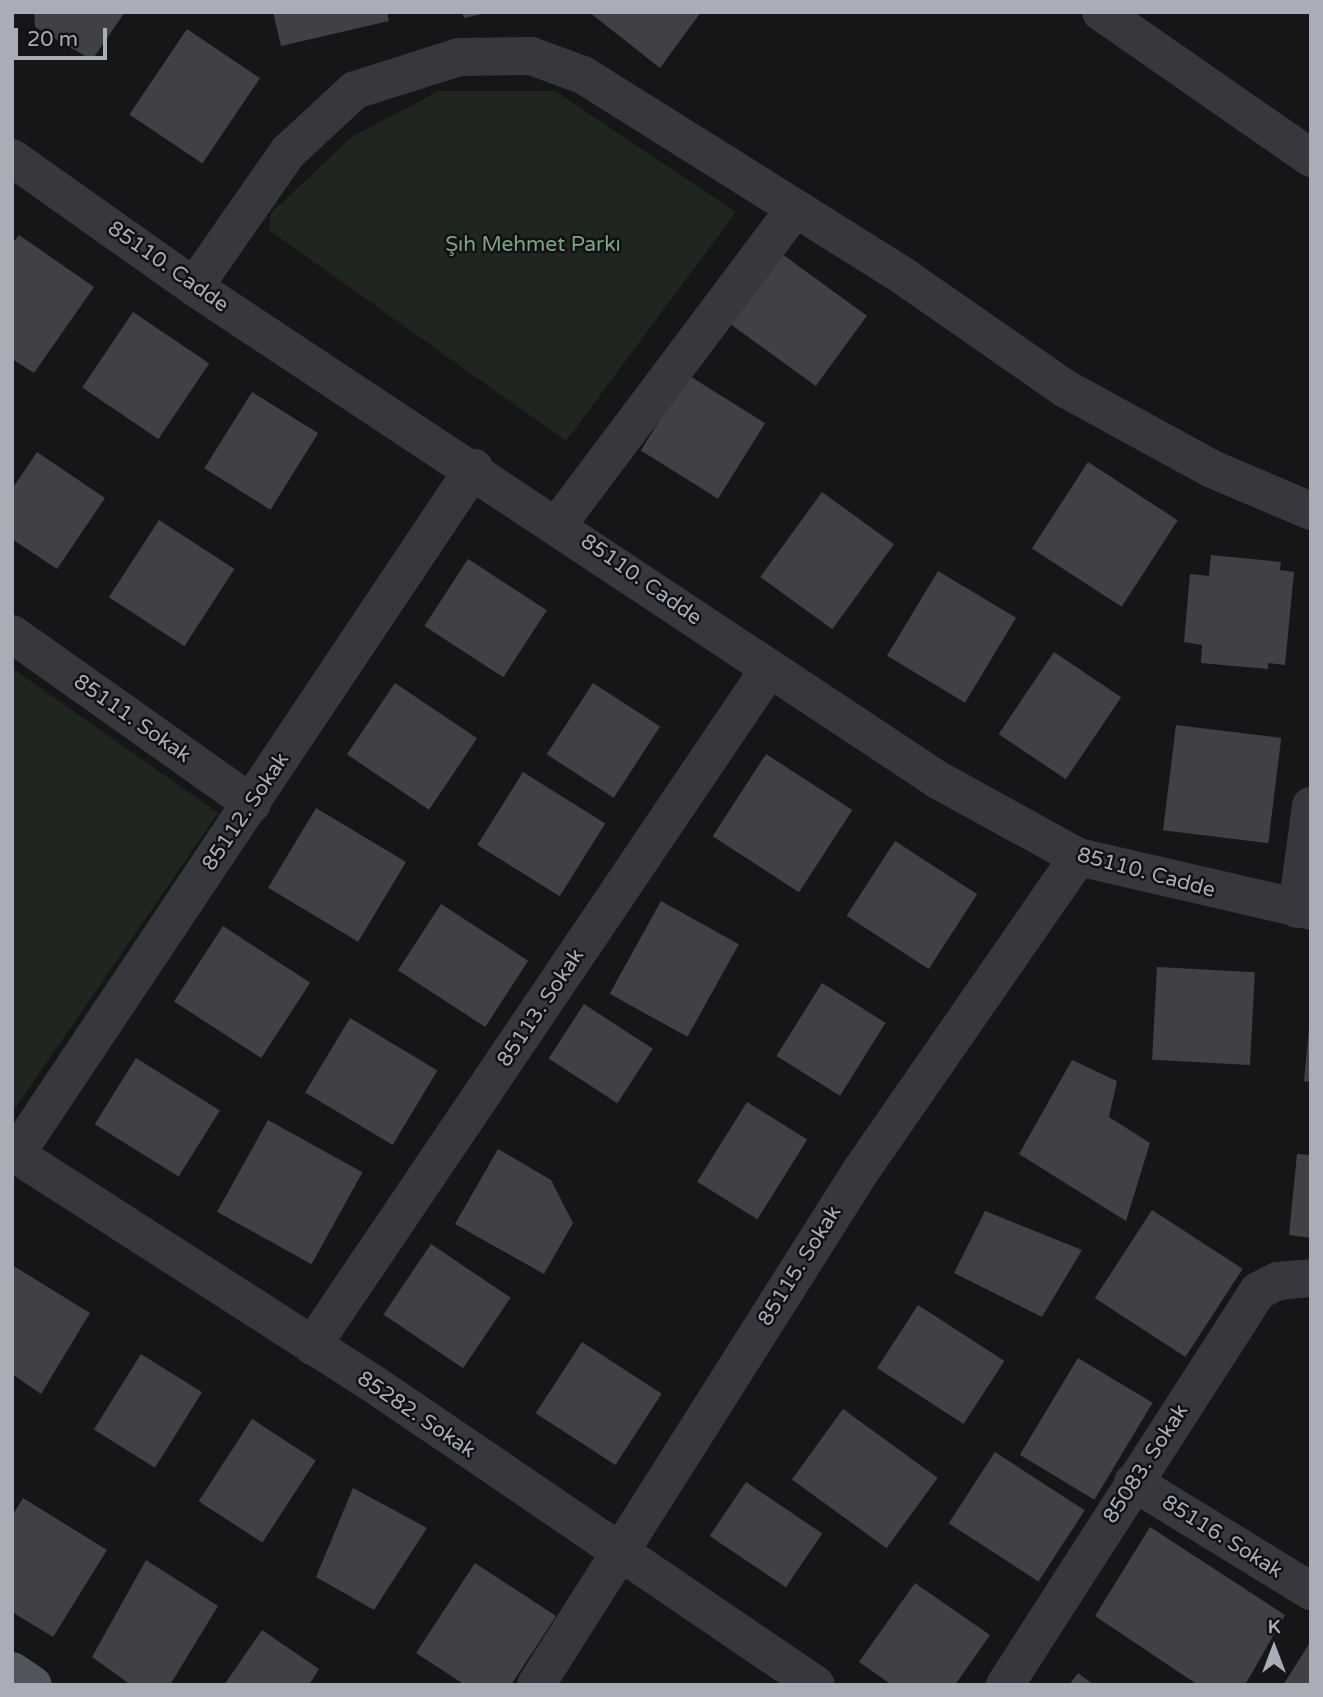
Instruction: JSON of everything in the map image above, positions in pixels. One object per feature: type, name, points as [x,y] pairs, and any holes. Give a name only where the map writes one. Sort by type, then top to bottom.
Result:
[{"type":"main road","points":[[12,1671],[33,1685]]},
{"type":"street","points":[[1125,19],[1311,158]]},
{"type":"street","points":[[194,287],[288,152],[355,90],[459,57],[531,56],[583,75],[793,211],[906,278],[1066,389],[1212,469],[1311,511]]},
{"type":"street","name":"85110. Cadde","points":[[12,158],[194,287],[559,523],[769,669],[938,780],[1078,857],[1304,910]]},
{"type":"street","points":[[559,523],[793,211]]},
{"type":"street","name":"85112. Sokak","points":[[14,1153],[252,804],[474,468]]},
{"type":"street","name":"85111. Sokak","points":[[12,634],[252,804]]},
{"type":"street","name":"85113. Sokak","points":[[312,1346],[769,669]]},
{"type":"street","points":[[1304,910],[1311,806]]},
{"type":"street","name":"85115. Sokak","points":[[536,1685],[860,1172],[1078,857]]},
{"type":"street","name":"85282. Sokak","points":[[14,1153],[312,1346],[618,1555],[816,1685]]},
{"type":"street","name":"85083. Sokak","points":[[1005,1685],[1258,1291],[1278,1281],[1311,1278]]},
{"type":"street","name":"85116. Sokak","points":[[1133,1482],[1311,1591]]},
{"type":"green space","name":"Şıh Mehmet Parkı","points":[[439,91],[555,91],[736,212],[566,441],[269,230],[271,213],[353,136]]},
{"type":"green space","points":[[12,668],[218,813],[14,1110],[12,1108]]},
{"type":"building","points":[[34,12],[125,12],[92,60],[35,27]]},
{"type":"building","points":[[273,12],[387,12],[389,21],[281,46]]},
{"type":"building","points":[[462,12],[486,12],[487,13],[464,18]]},
{"type":"building","points":[[589,12],[701,12],[660,68]]},
{"type":"building","points":[[187,29],[260,78],[202,164],[129,114]]},
{"type":"building","points":[[19,235],[94,287],[34,373],[12,359],[12,244]]},
{"type":"building","points":[[782,254],[867,316],[816,386],[731,324]]},
{"type":"building","points":[[133,312],[209,363],[158,439],[82,387]]},
{"type":"building","points":[[688,375],[765,423],[718,499],[641,450]]},
{"type":"building","points":[[252,392],[318,433],[270,510],[204,468]]},
{"type":"building","points":[[37,452],[105,498],[57,569],[12,539],[12,489]]},
{"type":"building","points":[[1088,462],[1178,520],[1122,607],[1032,548]]},
{"type":"building","points":[[822,492],[894,544],[832,629],[760,577]]},
{"type":"building","points":[[159,520],[234,569],[184,646],[109,597]]},
{"type":"building","points":[[1211,555],[1281,562],[1280,570],[1294,572],[1285,665],[1268,663],[1268,669],[1201,663],[1202,645],[1184,642],[1190,574],[1209,576]]},
{"type":"building","points":[[468,559],[547,610],[503,677],[424,626]]},
{"type":"building","points":[[938,571],[1016,618],[965,703],[887,656]]},
{"type":"building","points":[[1054,652],[1121,697],[1066,779],[999,734]]},
{"type":"building","points":[[395,683],[477,738],[429,810],[347,754]]},
{"type":"building","points":[[593,683],[660,727],[614,798],[547,754]]},
{"type":"building","points":[[1176,725],[1281,738],[1268,843],[1163,830]]},
{"type":"building","points":[[766,754],[852,810],[799,892],[713,836]]},
{"type":"building","points":[[523,772],[605,823],[560,896],[477,845]]},
{"type":"building","points":[[316,808],[406,862],[358,942],[268,888]]},
{"type":"building","points":[[895,841],[977,894],[929,969],[847,916]]},
{"type":"building","points":[[661,901],[739,944],[687,1037],[610,994]]},
{"type":"building","points":[[441,904],[528,961],[485,1027],[398,970]]},
{"type":"building","points":[[223,926],[310,983],[261,1058],[174,1001]]},
{"type":"building","points":[[1157,967],[1255,972],[1250,1065],[1152,1060]]},
{"type":"building","points":[[822,983],[886,1023],[840,1096],[776,1056]]},
{"type":"building","points":[[584,1004],[653,1049],[617,1103],[549,1059]]},
{"type":"building","points":[[350,1018],[437,1071],[393,1145],[305,1093]]},
{"type":"building","points":[[1309,1028],[1311,1029],[1311,1082],[1304,1081]]},
{"type":"building","points":[[136,1058],[220,1110],[179,1177],[95,1124]]},
{"type":"building","points":[[1072,1060],[1117,1081],[1109,1117],[1150,1143],[1126,1221],[1019,1154]]},
{"type":"building","points":[[747,1102],[807,1140],[757,1219],[697,1182]]},
{"type":"building","points":[[268,1120],[362,1172],[312,1264],[217,1212]]},
{"type":"building","points":[[498,1149],[551,1180],[573,1223],[544,1274],[455,1224]]},
{"type":"building","points":[[1297,1154],[1311,1155],[1311,1238],[1289,1235]]},
{"type":"building","points":[[1152,1210],[1243,1269],[1185,1357],[1095,1298]]},
{"type":"building","points":[[985,1211],[1082,1250],[1042,1317],[954,1273]]},
{"type":"building","points":[[431,1244],[511,1298],[463,1368],[383,1314]]},
{"type":"building","points":[[12,1265],[90,1313],[41,1394],[12,1374]]},
{"type":"building","points":[[918,1305],[1004,1361],[964,1424],[877,1368]]},
{"type":"building","points":[[582,1342],[662,1394],[615,1465],[536,1413]]},
{"type":"building","points":[[141,1354],[202,1392],[155,1468],[94,1429]]},
{"type":"building","points":[[1078,1358],[1153,1403],[1094,1500],[1020,1455]]},
{"type":"building","points":[[843,1409],[938,1478],[887,1548],[792,1479]]},
{"type":"building","points":[[252,1419],[316,1460],[262,1543],[199,1501]]},
{"type":"building","points":[[995,1452],[1085,1510],[1038,1582],[949,1523]]},
{"type":"building","points":[[746,1482],[822,1533],[786,1587],[710,1536]]},
{"type":"building","points":[[353,1488],[427,1528],[374,1610],[316,1577]]},
{"type":"building","points":[[23,1498],[107,1550],[53,1637],[12,1612],[12,1516]]},
{"type":"building","points":[[1150,1527],[1285,1615],[1245,1685],[1198,1685],[1095,1616]]},
{"type":"building","points":[[146,1560],[218,1606],[170,1685],[131,1685],[92,1657]]},
{"type":"building","points":[[475,1563],[556,1616],[511,1685],[465,1685],[416,1653]]},
{"type":"building","points":[[915,1583],[990,1635],[955,1685],[892,1685],[859,1662]]},
{"type":"building","points":[[262,1630],[319,1669],[309,1685],[224,1685]]},
{"type":"building","points":[[1311,1641],[1311,1685],[1283,1685]]},
{"type":"building","points":[[1078,1673],[1094,1685],[1069,1685]]}]
